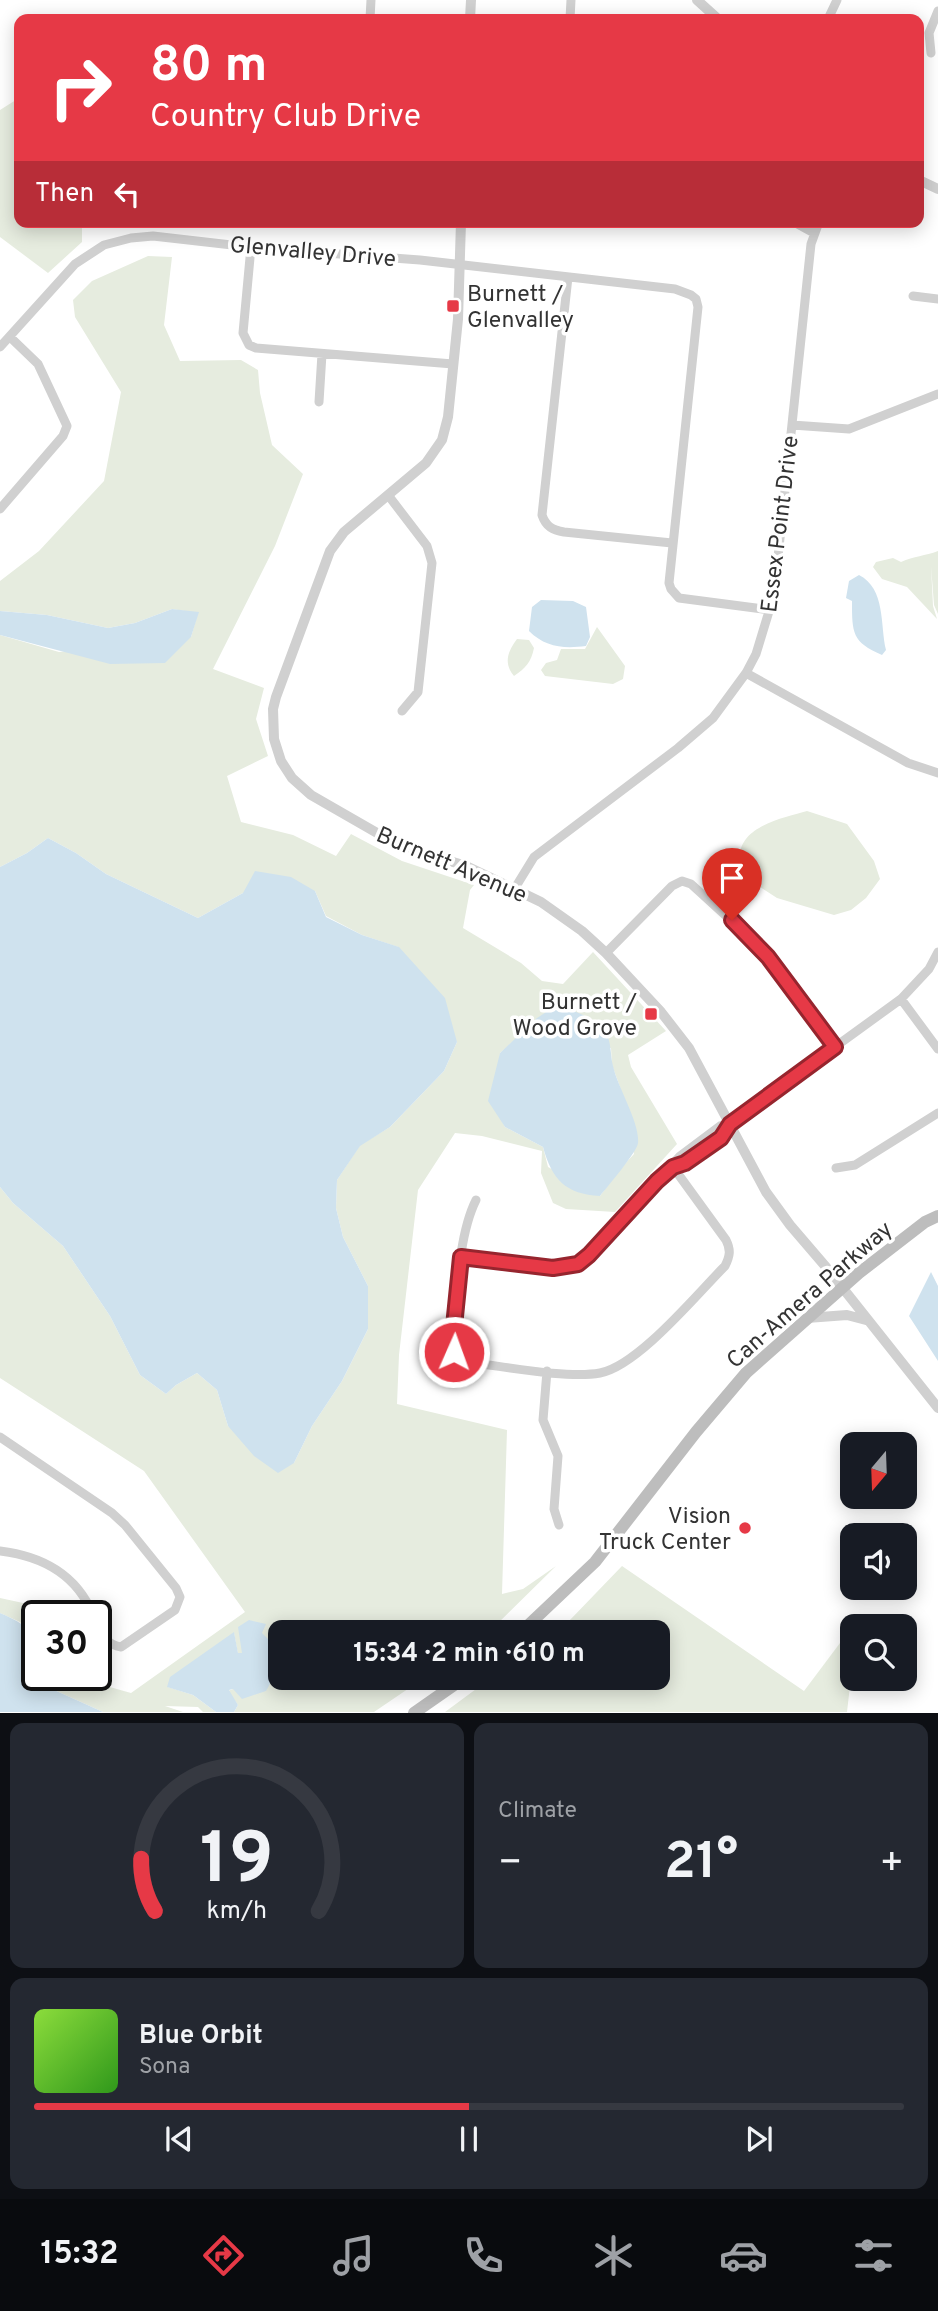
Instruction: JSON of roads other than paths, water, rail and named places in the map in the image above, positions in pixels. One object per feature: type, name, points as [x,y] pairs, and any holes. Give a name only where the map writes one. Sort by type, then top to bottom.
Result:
[{"type":"main road","name":"Can-Amera Parkway","points":[[534,1620],[595,1562],[696,1432],[746,1373],[842,1288],[925,1222],[938,1216]]},
{"type":"main road","points":[[414,1713],[447,1690]]},
{"type":"street","points":[[697,0],[709,14]]},
{"type":"street","points":[[931,53],[929,33],[938,11]]},
{"type":"street","name":"Burnett Avenue","points":[[461,228],[453,364],[448,416],[442,440],[426,463],[344,532],[330,551],[276,697],[272,725],[281,761],[292,778],[311,795],[398,845],[466,866],[515,888],[559,914],[606,953],[661,1012],[682,1040],[766,1192],[790,1225],[938,1408]]},
{"type":"street","points":[[805,228],[814,233]]},
{"type":"street","name":"Essex Point Drive","points":[[515,888],[534,857],[678,748],[713,718],[746,673],[756,654],[771,611],[816,228]]},
{"type":"street","name":"Glenvalley Drive","points":[[0,347],[75,264],[104,245],[153,236],[460,265],[676,289],[696,299],[698,307],[672,543]]},
{"type":"street","points":[[251,247],[243,333],[249,345],[256,348],[453,364]]},
{"type":"street","points":[[568,277],[542,515],[544,520],[554,530],[672,543],[669,583],[679,598],[771,611]]},
{"type":"street","points":[[913,296],[938,299]]},
{"type":"street","points":[[0,509],[63,436],[67,426],[38,364],[10,337]]},
{"type":"street","points":[[319,402],[323,354]]},
{"type":"street","points":[[792,425],[849,429],[938,394]]},
{"type":"street","points":[[388,495],[427,546],[432,564],[418,692],[402,711]]},
{"type":"street","points":[[746,673],[908,763],[938,774]]},
{"type":"street","points":[[606,953],[672,886],[682,881],[691,884],[768,957],[835,1047]]},
{"type":"street","points":[[461,1257],[553,1268],[578,1264],[673,1167],[685,1163],[721,1138],[730,1124],[901,999],[929,969],[938,952]]},
{"type":"street","points":[[901,999],[938,1049]]},
{"type":"street","points":[[836,1168],[855,1165],[938,1113]]},
{"type":"street","points":[[476,1200],[468,1216],[461,1257],[452,1346],[459,1358],[467,1362],[547,1371],[601,1373],[622,1365],[649,1343],[729,1259],[730,1251],[726,1240],[673,1167]]},
{"type":"street","points":[[807,1318],[846,1315],[867,1321]]},
{"type":"street","points":[[547,1371],[543,1420],[558,1456],[554,1509],[559,1525]]},
{"type":"street","points":[[0,1437],[112,1513],[176,1588],[180,1597],[175,1610],[121,1647],[112,1645]]},
{"type":"street","points":[[0,1551],[36,1559],[55,1567],[79,1589],[85,1600]]},
{"type":"water","points":[[859,575],[868,581],[878,598],[886,650],[882,655],[859,641],[854,629],[852,601],[846,598],[849,581]]},
{"type":"water","points":[[541,600],[573,601],[586,607],[590,637],[586,646],[555,646],[541,641],[529,631],[532,607]]},
{"type":"water","points":[[172,609],[199,612],[191,637],[165,663],[110,664],[0,635],[0,611],[47,615],[108,628],[135,623]]},
{"type":"water","points":[[48,838],[106,874],[198,918],[243,893],[255,871],[291,877],[315,891],[326,917],[362,935],[399,947],[445,998],[457,1042],[444,1071],[390,1127],[360,1146],[337,1180],[336,1208],[343,1237],[368,1286],[368,1329],[342,1381],[312,1426],[294,1463],[278,1473],[254,1456],[228,1426],[217,1390],[197,1373],[166,1394],[140,1375],[110,1316],[63,1246],[13,1203],[0,1187],[0,867]]},
{"type":"water","points":[[557,1005],[588,1018],[607,1034],[616,1075],[636,1126],[636,1147],[600,1196],[578,1192],[562,1183],[551,1168],[543,1147],[505,1127],[488,1101],[500,1053],[537,1018]]},
{"type":"water","points":[[931,1272],[938,1286],[938,1361],[909,1316]]},
{"type":"water","points":[[0,1613],[21,1624],[21,1691],[56,1691],[103,1712],[0,1712]]},
{"type":"water","points":[[249,1620],[266,1624],[262,1633],[268,1639],[266,1691],[242,1699],[233,1689],[229,1690],[238,1705],[234,1712],[216,1712],[193,1695],[167,1687],[170,1677],[234,1632],[238,1653],[242,1653],[238,1627]]},
{"type":"place","name":"Burnett / Glenvalley","points":[[453,306]]},
{"type":"place","name":"Burnett / Wood Grove","points":[[651,1014]]},
{"type":"place","name":"Vision Truck Center","points":[[745,1528]]}]
